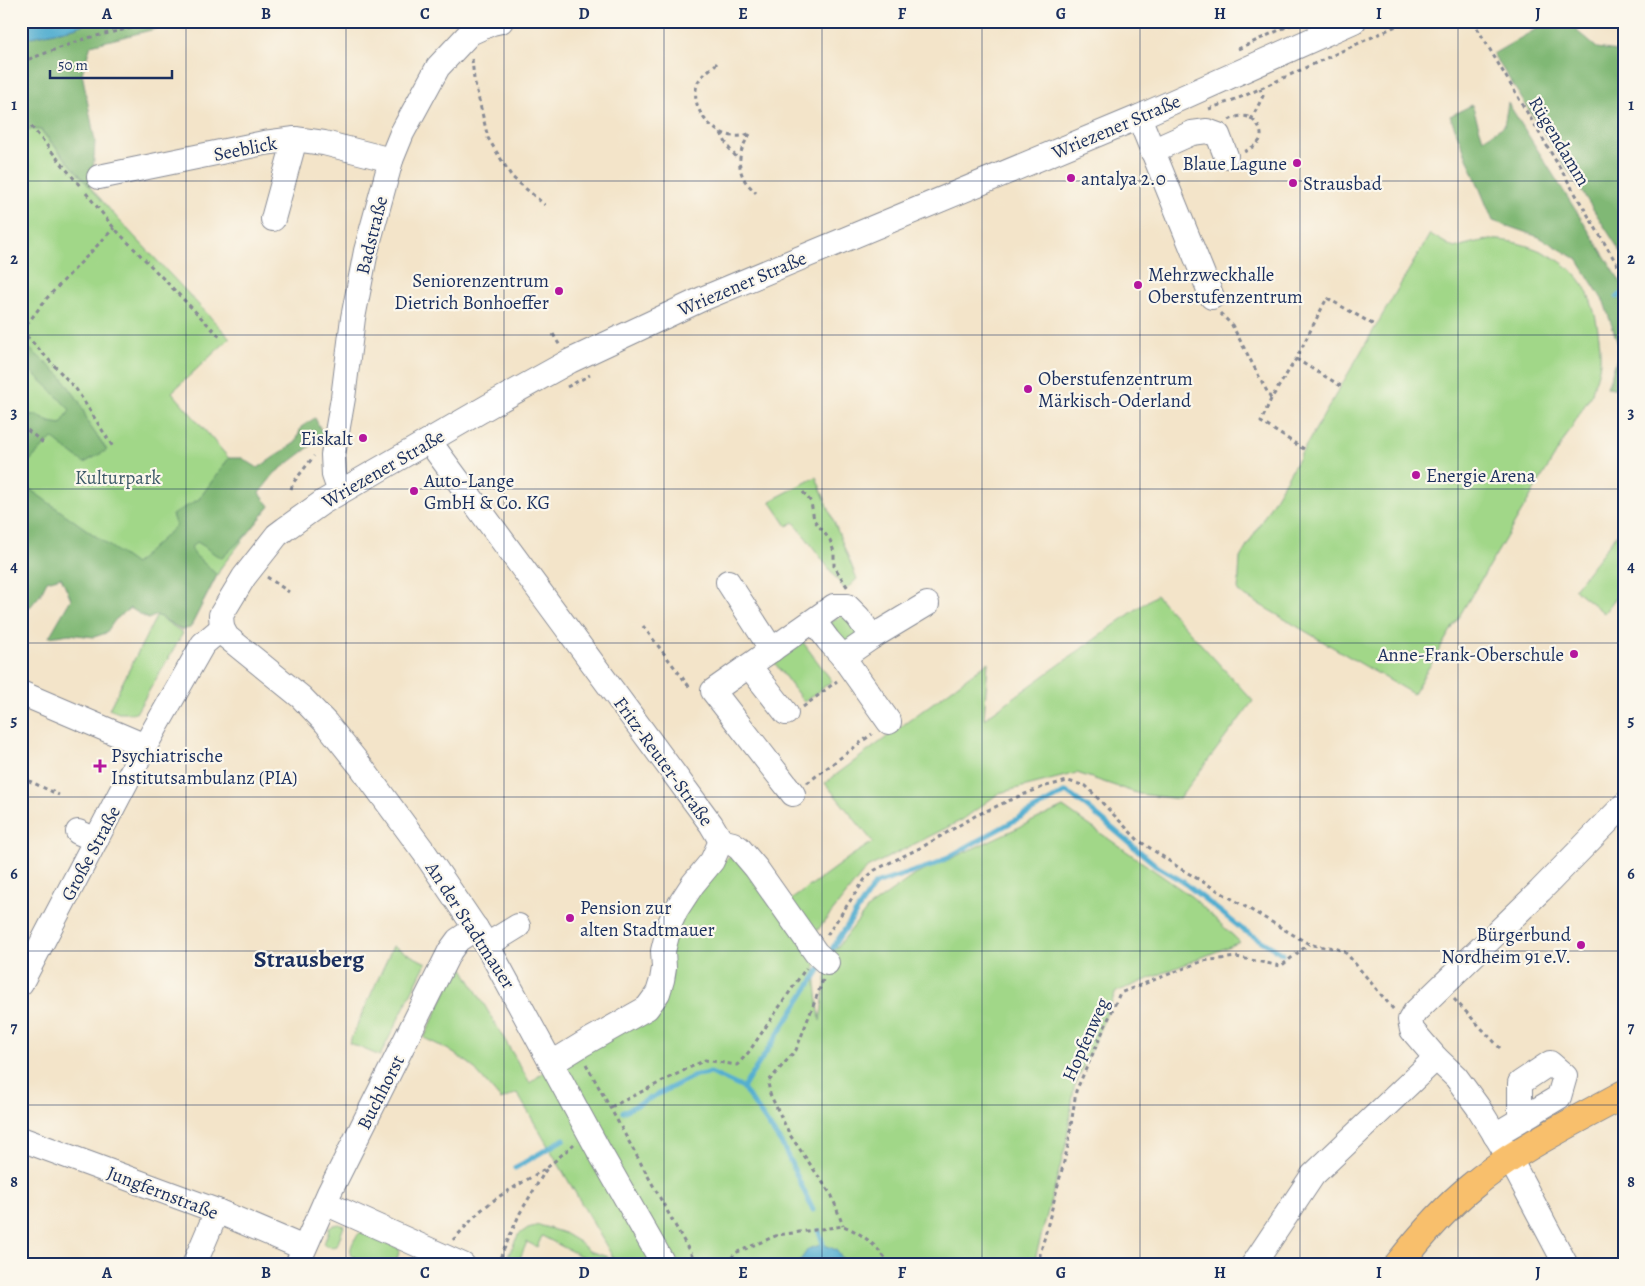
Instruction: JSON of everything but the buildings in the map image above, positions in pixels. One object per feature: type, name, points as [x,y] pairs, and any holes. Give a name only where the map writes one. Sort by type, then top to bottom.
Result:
[{"type":"main road","points":[[1398,1265],[1418,1239],[1471,1186],[1510,1159],[1624,1094]]},
{"type":"street","name":"Badstraße","points":[[340,492],[334,476],[333,456],[343,398],[354,311],[366,251],[391,160],[402,133],[438,67],[470,32],[501,21]]},
{"type":"street","name":"Wriezener Straße","points":[[222,628],[221,615],[244,577],[277,535],[295,520],[340,492],[570,361],[653,321],[1138,117],[1354,21]]},
{"type":"street","points":[[1138,117],[1212,297]]},
{"type":"street","points":[[1152,151],[1192,133],[1207,131],[1218,135],[1226,156]]},
{"type":"street","points":[[273,219],[295,139]]},
{"type":"street","name":"Seeblick","points":[[99,177],[264,143],[295,139],[324,143],[391,160]]},
{"type":"street","name":"Fritz-Reuter-Straße","points":[[429,441],[711,824],[721,841],[712,860],[693,884],[670,923],[663,951],[664,968],[658,993],[647,1008],[561,1058]]},
{"type":"street","points":[[728,582],[772,650]]},
{"type":"street","points":[[843,657],[927,604]]},
{"type":"street","points":[[793,794],[713,691],[834,606],[846,606],[858,617],[872,637]]},
{"type":"street","points":[[814,621],[843,657],[880,728]]},
{"type":"street","name":"Große Straße","points":[[21,983],[85,839],[145,746],[203,644],[222,628]]},
{"type":"street","name":"An der Stadtmauer","points":[[222,628],[228,637],[301,698],[326,723],[424,852],[561,1058],[664,1265]]},
{"type":"street","points":[[749,666],[786,713]]},
{"type":"street","points":[[21,693],[145,746]]},
{"type":"street","points":[[1566,1265],[1510,1159],[1478,1107],[1456,1077],[1436,1058],[1412,1030],[1410,1020],[1415,1012],[1540,891],[1624,805]]},
{"type":"street","points":[[721,841],[733,844],[739,848],[756,868],[822,959]]},
{"type":"street","name":"Buchhorst","points":[[301,1256],[325,1203],[450,951],[458,940],[518,926]]},
{"type":"street","points":[[1253,1265],[1313,1175],[1436,1058]]},
{"type":"street","points":[[1495,1135],[1520,1120]]},
{"type":"street","name":"Jungfernstraße","points":[[21,1139],[217,1212],[301,1256]]},
{"type":"street","points":[[325,1203],[463,1265]]},
{"type":"street","points":[[194,1265],[217,1212]]},
{"type":"path","points":[[21,62],[86,38],[162,21]]},
{"type":"path","name":"Rügendamm","points":[[1473,21],[1624,276]]},
{"type":"path","points":[[470,32],[474,79],[488,138],[512,177],[545,205]]},
{"type":"path","points":[[718,63],[702,77],[697,85],[696,96],[698,106],[702,116],[721,133],[731,136],[744,136],[752,132],[745,142],[739,159]]},
{"type":"path","points":[[1251,120],[1263,96],[1260,89]]},
{"type":"path","points":[[21,114],[114,228],[220,337]]},
{"type":"path","points":[[1207,131],[1236,117],[1248,117],[1261,132],[1261,138],[1256,145],[1236,156],[1226,156]]},
{"type":"path","points":[[721,133],[728,146],[739,159],[743,178],[756,193]]},
{"type":"path","points":[[113,447],[76,389],[21,331],[46,299],[114,228]]},
{"type":"path","points":[[1212,297],[1218,310],[1232,325],[1271,399]]},
{"type":"path","points":[[1304,449],[1261,422],[1271,399],[1296,359],[1327,298],[1376,326]]},
{"type":"path","points":[[1296,359],[1341,386]]},
{"type":"path","points":[[566,388],[597,372]]},
{"type":"path","points":[[21,425],[46,445]]},
{"type":"path","points":[[291,489],[293,483],[314,455]]},
{"type":"path","points":[[803,492],[811,502],[814,520],[830,540],[834,552],[834,566],[848,588],[846,606]]},
{"type":"path","points":[[269,579],[289,592]]},
{"type":"path","points":[[643,626],[691,688]]},
{"type":"path","points":[[793,794],[880,728]]},
{"type":"path","points":[[21,777],[59,795]]},
{"type":"path","points":[[611,1107],[705,1060],[737,1065],[748,1054],[822,959],[843,910],[865,879],[875,870],[924,846],[975,816],[1046,786],[1068,781],[1086,786],[1138,840],[1181,868],[1309,944],[1318,947],[1339,948],[1347,954],[1392,1007],[1402,1022],[1410,1020]]},
{"type":"path","name":"Hopfenweg","points":[[1041,1265],[1040,1255],[1068,1146],[1076,1091],[1120,993],[1203,961],[1236,957],[1281,966],[1309,944]]},
{"type":"path","points":[[822,959],[825,974],[807,1019],[803,1036],[796,1050],[768,1082],[770,1094],[790,1135],[832,1196],[843,1226]]},
{"type":"path","points":[[1442,986],[1500,1048]]},
{"type":"path","points":[[561,1058],[588,1066],[697,1265]]},
{"type":"path","points":[[436,1252],[458,1236],[480,1211],[492,1201],[548,1167],[571,1145]]},
{"type":"path","points":[[497,1265],[520,1213],[548,1167]]},
{"type":"path","points":[[727,1265],[735,1254],[778,1235],[843,1226],[851,1229],[877,1247],[890,1265]]},
{"type":"green space","points":[[92,21],[187,21],[91,45],[82,73],[95,141],[90,187],[41,130],[21,129],[21,39],[74,28]]},
{"type":"green space","points":[[1550,21],[1579,21],[1577,31],[1597,48],[1624,52],[1624,257],[1493,54]]},
{"type":"green space","points":[[1508,103],[1624,287],[1624,390],[1607,387],[1620,350],[1604,302],[1577,259],[1539,237],[1493,221],[1450,116],[1472,105],[1483,139],[1504,126]]},
{"type":"green space","name":"Kulturpark","points":[[21,108],[118,219],[230,338],[172,392],[270,506],[222,566],[190,628],[21,534]]},
{"type":"green space","name":"Energie Arena","points":[[1430,234],[1454,248],[1488,240],[1520,244],[1541,251],[1561,262],[1577,276],[1588,294],[1598,328],[1600,360],[1592,393],[1413,694],[1238,592],[1240,558]]},
{"type":"green space","points":[[24,344],[61,376],[79,401],[90,426],[107,450],[84,463],[52,438],[21,470],[21,414],[37,415],[49,422],[61,424],[70,410],[21,362],[21,347]]},
{"type":"green space","points":[[315,418],[324,436],[275,473],[259,493],[270,506],[250,531],[222,558],[197,542],[191,547],[195,555],[217,575],[190,628],[182,630],[157,615],[148,619],[130,608],[115,620],[106,633],[94,637],[69,634],[49,637],[71,599],[61,577],[47,581],[40,595],[30,607],[21,602],[21,483],[135,564],[176,526],[172,515],[199,499],[229,458],[242,458],[258,468],[296,442],[301,427]]},
{"type":"green space","points":[[816,477],[857,579],[845,590],[794,522],[787,526],[770,501]]},
{"type":"green space","points":[[1618,533],[1624,537],[1624,587],[1604,613],[1574,589]]},
{"type":"green space","points":[[1156,595],[1253,701],[1179,799],[1139,794],[1077,773],[999,793],[962,820],[867,868],[813,936],[788,902],[873,842],[825,783],[988,662],[984,719]]},
{"type":"green space","points":[[844,614],[860,634],[844,645],[830,623]]},
{"type":"green space","points":[[157,615],[183,633],[136,713],[119,713],[109,709]]},
{"type":"green space","points":[[802,641],[832,681],[804,702],[774,662]]},
{"type":"green space","points":[[1063,807],[1192,897],[1240,942],[1116,992],[1074,1088],[1066,1145],[1036,1255],[1036,1265],[598,1265],[542,1236],[537,1247],[527,1242],[517,1265],[504,1265],[518,1235],[528,1228],[539,1225],[564,1233],[589,1251],[614,1259],[517,1093],[501,1100],[470,1064],[447,1049],[424,1038],[459,965],[461,965],[530,1083],[551,1066],[640,1012],[666,936],[723,862],[735,853],[815,961],[820,1021],[829,958],[868,908],[913,876]]},
{"type":"green space","points":[[393,946],[426,963],[380,1056],[349,1043]]},
{"type":"green space","points":[[339,1224],[344,1226],[337,1246],[331,1247],[324,1244],[328,1229]]},
{"type":"green space","points":[[361,1232],[400,1249],[395,1265],[371,1265],[350,1255],[353,1242]]},
{"type":"water","points":[[21,21],[92,21],[74,28],[21,39]]},
{"type":"water","points":[[823,1244],[836,1250],[847,1265],[797,1265],[808,1249]]},
{"type":"waterway","points":[[1617,297],[1624,293]]},
{"type":"waterway","points":[[830,952],[875,884],[934,865],[1066,792],[1087,807],[1158,867],[1182,881],[1242,929],[1283,954]]},
{"type":"waterway","points":[[813,1210],[783,1146],[743,1088],[820,969]]},
{"type":"waterway","points":[[623,1112],[696,1075],[711,1073],[743,1088]]},
{"type":"waterway","points":[[515,1168],[564,1139]]},
{"type":"waterway","points":[[819,1231],[823,1244],[822,1250]]},
{"type":"place","name":"Blaue Lagune","points":[[1297,163]]},
{"type":"place","name":"antalya 2.0","points":[[1071,178]]},
{"type":"place","name":"Strausbad","points":[[1293,183]]},
{"type":"place","name":"Mehrzweckhalle Oberstufenzentrum","points":[[1138,285]]},
{"type":"place","name":"Seniorenzentrum Dietrich Bonhoeffer","points":[[559,291]]},
{"type":"place","name":"Oberstufenzentrum Märkisch-Oderland","points":[[1028,389]]},
{"type":"place","name":"Eiskalt","points":[[363,438]]},
{"type":"place","name":"Energie Arena","points":[[1416,475]]},
{"type":"place","name":"Auto-Lange GmbH & Co. KG","points":[[414,491]]},
{"type":"place","name":"Anne-Frank-Oberschule","points":[[1574,654]]},
{"type":"place","name":"Psychiatrische Institutsambulanz (PIA)","points":[[100,766]]},
{"type":"place","name":"Pension zur alten Stadtmauer","points":[[570,918]]},
{"type":"place","name":"Bürgerbund Nordheim 91 e.V.","points":[[1581,945]]},
{"type":"district","name":"Strausberg","points":[[309,959]]}]
